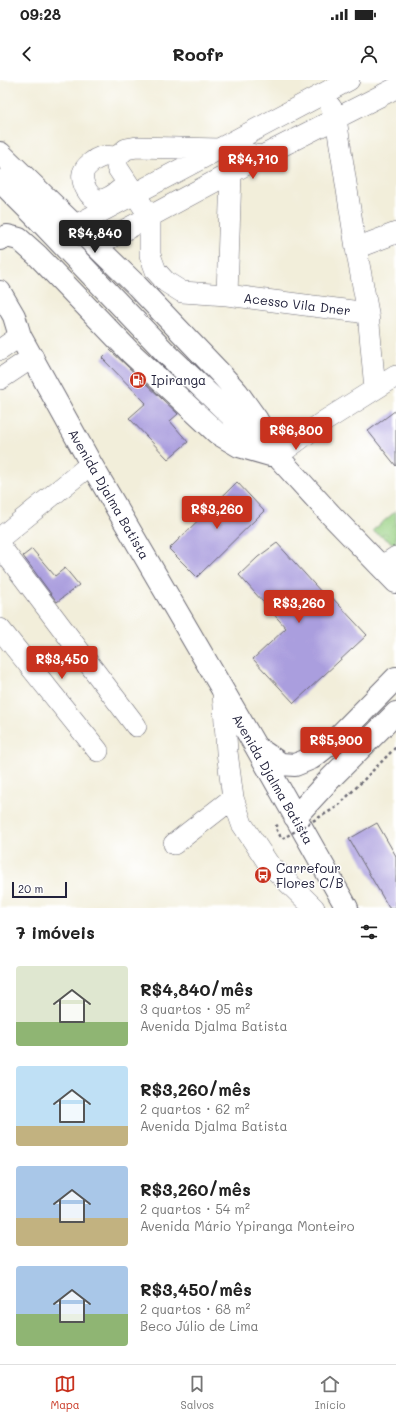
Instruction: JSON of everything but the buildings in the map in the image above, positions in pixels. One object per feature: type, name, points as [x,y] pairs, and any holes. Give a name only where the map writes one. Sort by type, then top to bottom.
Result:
[{"type":"main road","points":[[0,153],[76,225],[137,286],[237,392],[257,420],[277,456]]},
{"type":"main road","points":[[0,181],[165,352],[246,430],[277,456],[331,515],[387,561],[396,582]]},
{"type":"main road","points":[[0,240],[7,236],[19,239],[38,256],[130,352],[216,433],[239,446],[277,456]]},
{"type":"main road","name":"Avenida Djalma Batista","points":[[0,292],[14,316],[20,336],[91,464],[256,747],[291,826],[347,908]]},
{"type":"main road","points":[[0,318],[20,336]]},
{"type":"main road","points":[[256,747],[281,764],[296,765],[312,758],[336,739],[396,678]]},
{"type":"main road","points":[[291,826],[330,778],[396,712]]},
{"type":"street","points":[[117,157],[102,156],[89,164],[83,173],[84,185],[91,196],[99,200],[131,189],[220,149],[349,80]]},
{"type":"street","points":[[96,245],[231,174],[262,156],[396,88]]},
{"type":"street","name":"Acesso Vila Dner","points":[[326,92],[336,119],[356,248],[368,313],[375,389]]},
{"type":"street","points":[[150,217],[117,167],[117,157],[126,148],[220,149],[262,156]]},
{"type":"street","name":"Acesso Vila Dner","points":[[227,295],[231,174]]},
{"type":"street","points":[[76,225],[131,189]]},
{"type":"street","name":"Acesso Vila Dner","points":[[150,217],[150,255],[156,271],[166,282],[182,292],[227,295],[368,313]]},
{"type":"street","points":[[356,248],[396,233]]},
{"type":"street","points":[[0,350],[20,336]]},
{"type":"street","points":[[0,379],[33,358]]},
{"type":"street","points":[[277,456],[323,422],[396,376]]},
{"type":"street","points":[[0,538],[91,464]]},
{"type":"street","points":[[0,546],[136,726]]},
{"type":"street","points":[[0,629],[98,751]]},
{"type":"street","name":"Avenida Djalma Batista","points":[[223,692],[227,752],[233,798],[242,824],[268,862],[314,908]]},
{"type":"street","points":[[174,844],[233,798]]},
{"type":"path","points":[[291,826],[337,806],[396,747]]},
{"type":"green space","points":[[396,511],[396,545],[372,531]]},
{"type":"place","name":"Ipiranga","points":[[138,380]]},
{"type":"place","name":"Carrefour Flores C/B","points":[[263,875]]}]
